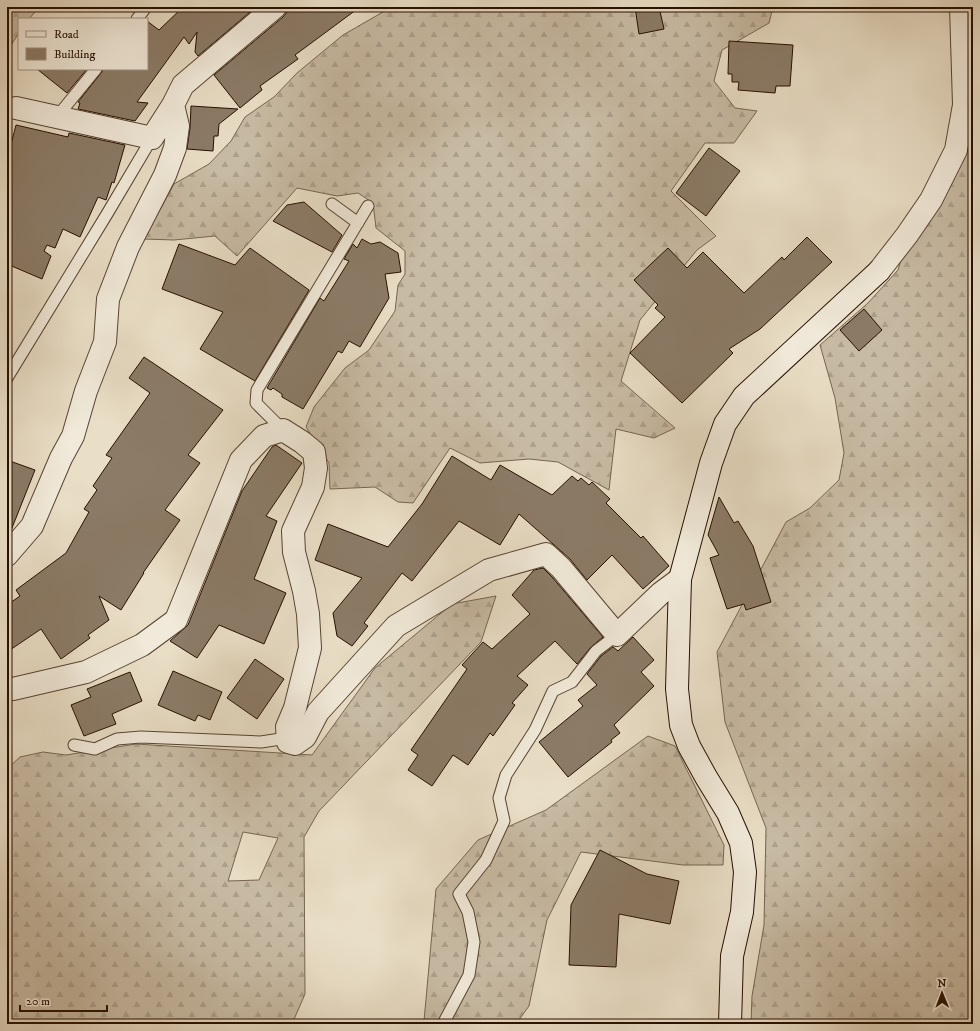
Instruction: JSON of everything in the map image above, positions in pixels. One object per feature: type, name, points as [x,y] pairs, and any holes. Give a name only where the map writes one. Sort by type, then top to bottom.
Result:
[{"type":"street","points":[[12,112],[56,118],[152,138],[173,106],[183,85],[274,7]]},
{"type":"street","points":[[730,1024],[732,956],[742,912],[745,872],[741,843],[728,814],[689,746],[681,725],[677,689],[680,580],[711,463],[725,424],[744,396],[879,271],[907,235],[931,200],[956,150],[964,105],[961,7]]},
{"type":"street","points":[[7,555],[32,526],[61,458],[73,436],[86,391],[105,342],[108,299],[128,247],[165,175],[175,148],[178,126],[173,106]]},
{"type":"street","points":[[7,688],[13,689],[86,672],[142,645],[176,620],[241,460],[264,436],[282,430],[302,442],[314,452],[316,468],[312,487],[293,531],[294,552],[308,614],[310,648],[294,708],[287,727],[288,742],[295,744],[305,737],[318,712],[396,626],[489,570],[546,554],[561,568],[617,635],[661,593],[680,580]]},
{"type":"lane","points":[[138,18],[146,7]]},
{"type":"lane","points":[[56,118],[95,70]]},
{"type":"lane","points":[[7,378],[152,138]]},
{"type":"lane","points":[[332,204],[358,223]]},
{"type":"lane","points":[[282,430],[256,403],[257,390],[368,206]]},
{"type":"lane","points":[[443,1024],[469,975],[474,942],[468,912],[459,894],[486,860],[504,821],[498,798],[506,775],[535,730],[553,691],[572,682],[596,651],[617,635]]},
{"type":"lane","points":[[74,745],[95,749],[117,739],[141,737],[261,742],[288,738]]},
{"type":"green space","points":[[7,7],[39,7],[30,18],[18,18],[18,34],[7,51]]},
{"type":"green space","points":[[386,7],[773,7],[769,23],[722,50],[714,81],[735,108],[757,111],[734,143],[705,143],[671,191],[716,236],[697,250],[640,320],[621,381],[675,428],[654,438],[616,429],[609,490],[558,462],[529,459],[480,463],[450,448],[413,503],[398,502],[375,487],[330,489],[329,463],[306,427],[314,407],[345,368],[369,350],[395,311],[398,285],[405,274],[405,251],[376,228],[373,203],[358,193],[337,196],[297,188],[237,256],[215,236],[174,240],[144,239],[174,184],[209,164],[231,141],[245,117],[274,97],[297,73],[343,35],[383,12]]},
{"type":"green space","points":[[973,137],[973,1024],[751,1024],[752,996],[764,925],[766,828],[725,722],[717,652],[786,522],[810,508],[839,480],[844,453],[835,398],[820,345],[868,303],[898,270],[904,250]]},
{"type":"green space","points":[[496,596],[481,642],[319,811],[304,837],[305,994],[292,1024],[7,1024],[7,769],[20,757],[43,752],[66,755],[136,744],[312,755],[375,668],[452,604]],"holes":[[[243,832],[278,838],[259,880],[228,881]]]},
{"type":"green space","points":[[648,736],[675,746],[724,845],[723,865],[683,865],[581,852],[547,920],[529,1006],[516,1024],[425,1024],[424,1021],[436,889],[478,840],[546,810]]},
{"type":"building","points":[[183,7],[256,7],[198,56],[195,52],[197,32],[189,44],[184,37],[137,102],[148,103],[135,121],[78,109],[80,103],[78,102],[102,70],[148,70],[148,22],[159,30]]},
{"type":"building","points":[[287,7],[360,7],[295,55],[298,59],[260,86],[262,90],[240,108],[214,75],[283,17],[287,12]]},
{"type":"building","points":[[635,7],[659,7],[664,29],[639,34]]},
{"type":"building","points":[[729,41],[793,45],[790,86],[776,86],[775,93],[738,90],[739,82],[732,82],[732,74],[728,74]]},
{"type":"building","points":[[38,70],[86,70],[67,93]]},
{"type":"building","points":[[191,106],[238,109],[219,124],[218,136],[214,136],[213,151],[187,149]]},
{"type":"building","points":[[16,125],[68,137],[69,133],[125,145],[114,183],[112,182],[106,200],[98,197],[80,237],[63,229],[55,248],[47,245],[44,251],[51,256],[42,279],[7,264],[7,160]]},
{"type":"building","points":[[709,148],[740,171],[706,216],[676,193]]},
{"type":"building","points":[[304,202],[342,235],[332,252],[273,221],[287,205]]},
{"type":"building","points":[[807,237],[832,262],[760,329],[729,349],[733,353],[682,403],[630,353],[665,317],[655,308],[658,305],[634,280],[668,248],[687,268],[703,252],[744,293],[782,257],[784,260]]},
{"type":"building","points":[[362,239],[371,244],[380,242],[398,253],[401,272],[385,274],[389,298],[360,347],[349,341],[342,353],[338,351],[303,409],[282,397],[282,394],[273,388],[271,390],[267,388],[320,298],[324,301],[349,261],[344,259],[353,244],[357,248]]},
{"type":"building","points":[[179,244],[235,265],[250,248],[309,290],[255,381],[200,349],[223,312],[162,289]]},
{"type":"building","points":[[864,309],[882,330],[859,351],[840,330]]},
{"type":"building","points":[[144,357],[223,410],[188,455],[200,463],[165,510],[180,520],[143,573],[121,610],[99,596],[109,620],[88,635],[90,638],[61,659],[41,629],[7,652],[7,605],[20,596],[16,590],[66,553],[89,512],[84,509],[97,490],[93,486],[112,458],[106,455],[150,393],[129,378]]},
{"type":"building","points":[[276,445],[302,463],[266,516],[277,521],[254,579],[286,593],[264,644],[219,625],[197,658],[170,641],[188,625],[242,491],[272,447]]},
{"type":"building","points":[[452,456],[491,480],[500,465],[552,495],[572,476],[578,481],[581,478],[589,485],[592,482],[610,499],[606,503],[641,538],[643,536],[669,566],[643,589],[612,555],[587,580],[570,559],[519,514],[500,545],[459,521],[412,581],[402,573],[364,623],[368,626],[352,646],[337,636],[333,613],[362,578],[315,560],[328,524],[388,547],[422,504]]},
{"type":"building","points":[[7,460],[35,470],[10,533],[7,536]]},
{"type":"building","points":[[719,497],[734,523],[738,521],[753,546],[771,602],[746,610],[744,604],[727,609],[710,558],[719,555],[708,535]]},
{"type":"building","points":[[543,568],[603,637],[591,647],[577,664],[555,641],[517,676],[528,685],[512,703],[515,705],[493,736],[490,733],[468,765],[453,755],[432,786],[408,770],[418,755],[411,750],[467,669],[462,665],[483,642],[492,649],[530,614],[512,595],[534,570]]},
{"type":"building","points":[[633,637],[654,660],[641,672],[654,686],[614,725],[620,733],[611,740],[612,742],[568,777],[539,742],[583,706],[578,700],[597,685],[587,674],[601,656],[613,647],[618,651]]},
{"type":"building","points":[[255,659],[284,679],[257,719],[227,698]]},
{"type":"building","points":[[173,671],[222,692],[210,720],[198,715],[195,721],[158,705]]},
{"type":"building","points":[[130,672],[142,701],[112,714],[116,724],[84,736],[71,705],[91,697],[87,689]]},
{"type":"building","points":[[600,850],[647,874],[679,881],[670,924],[619,914],[616,967],[569,965],[571,905]]}]
